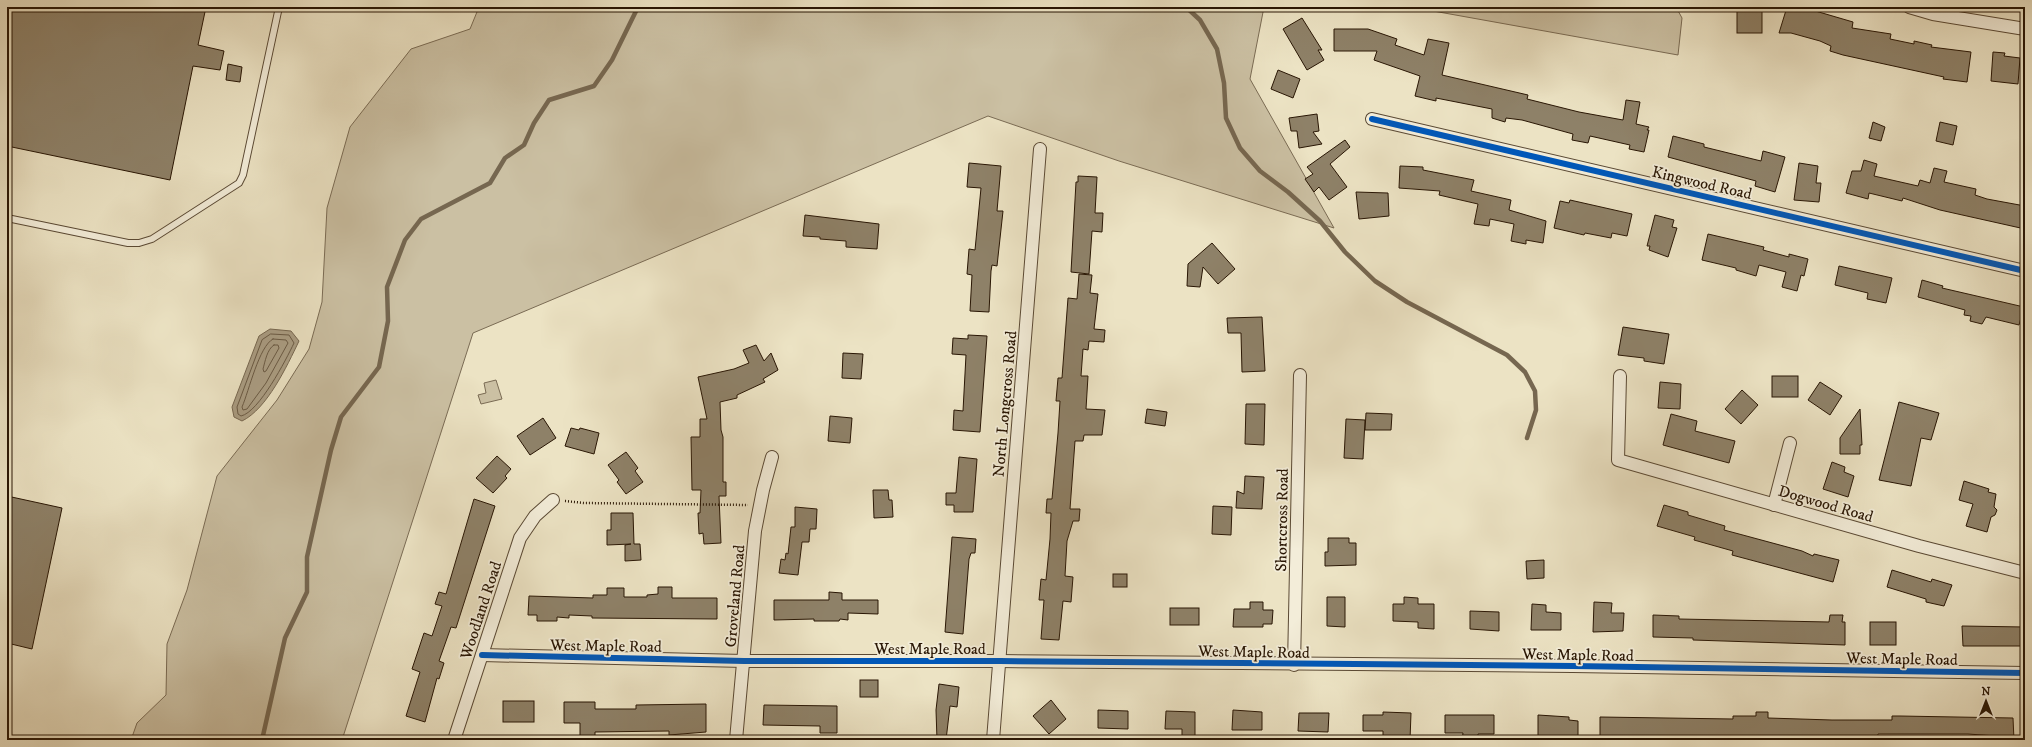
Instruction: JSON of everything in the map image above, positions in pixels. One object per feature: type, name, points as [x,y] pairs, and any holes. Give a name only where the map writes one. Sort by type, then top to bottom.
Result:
[{"type":"street","points":[[1909,7],[1933,14],[2025,29]]},
{"type":"street","name":"Kingwood Road","points":[[1372,119],[2025,271]]},
{"type":"street","name":"North Longcross Road","points":[[994,740],[1040,149]]},
{"type":"street","name":"Shortcross Road","points":[[1294,665],[1300,375]]},
{"type":"street","name":"Dogwood Road","points":[[1620,376],[1618,460],[1919,546],[2025,573]]},
{"type":"street","points":[[1774,505],[1790,443]]},
{"type":"street","name":"Groveland Road","points":[[736,740],[756,530],[760,504],[772,457]]},
{"type":"street","name":"Woodland Road","points":[[454,740],[520,538],[534,516],[553,500]]},
{"type":"street","name":"West Maple Road","points":[[482,655],[744,660],[1573,666],[2025,673]]},
{"type":"lane","points":[[7,218],[116,240],[139,243],[152,239],[239,183],[243,175],[279,7]]},
{"type":"path","points":[[553,500],[584,503],[760,504]]},
{"type":"shaded area","points":[[479,7],[1264,7],[1250,79],[1334,228],[1119,161],[988,116],[473,333],[342,740],[131,740],[137,723],[166,695],[167,644],[187,590],[217,476],[277,400],[309,349],[322,302],[327,208],[350,127],[411,49],[470,29]]},
{"type":"shaded area","points":[[1411,7],[1676,7],[1682,18],[1678,55]]},
{"type":"shaded area","points":[[496,380],[502,399],[481,404],[478,395],[486,393],[484,383]]},
{"type":"water","points":[[270,329],[291,331],[299,341],[268,397],[260,407],[242,421],[234,417],[232,407],[259,336]]},
{"type":"building","points":[[11,7],[206,7],[198,45],[224,51],[220,70],[193,66],[170,180],[7,146],[7,28]]},
{"type":"building","points":[[1737,7],[1762,7],[1762,33],[1737,33]]},
{"type":"building","points":[[1787,7],[1813,7],[1812,10],[1853,22],[1852,28],[1891,34],[1890,39],[1914,44],[1914,41],[1932,45],[1931,47],[1971,52],[1967,82],[1943,79],[1944,77],[1843,55],[1830,51],[1831,46],[1820,41],[1791,33],[1779,33]]},
{"type":"building","points":[[1302,18],[1322,50],[1318,50],[1324,60],[1307,70],[1283,29]]},
{"type":"building","points":[[1334,29],[1368,29],[1397,39],[1395,45],[1424,55],[1428,39],[1449,43],[1442,75],[1528,95],[1527,99],[1579,112],[1623,120],[1626,100],[1640,102],[1636,124],[1649,127],[1647,130],[1649,130],[1644,152],[1629,149],[1630,145],[1590,136],[1588,143],[1572,140],[1573,134],[1522,120],[1506,118],[1505,122],[1492,118],[1492,109],[1436,98],[1436,101],[1415,96],[1420,76],[1374,60],[1377,51],[1334,51]]},
{"type":"building","points":[[1993,52],[2005,53],[2004,56],[2020,58],[2018,84],[1991,81]]},
{"type":"building","points":[[228,64],[242,67],[240,82],[226,80]]},
{"type":"building","points":[[1278,70],[1300,79],[1293,98],[1271,89]]},
{"type":"building","points":[[1317,114],[1319,131],[1313,132],[1322,144],[1299,148],[1297,131],[1291,131],[1289,118]]},
{"type":"building","points":[[1873,122],[1885,127],[1881,141],[1869,138]]},
{"type":"building","points":[[1940,122],[1957,126],[1953,145],[1936,141]]},
{"type":"building","points":[[1673,136],[1704,144],[1704,147],[1761,161],[1763,151],[1785,157],[1775,192],[1755,186],[1756,181],[1668,157]]},
{"type":"building","points":[[1345,140],[1350,147],[1330,164],[1347,187],[1329,200],[1319,187],[1314,192],[1305,179],[1313,174],[1307,167]]},
{"type":"building","points":[[1864,160],[1877,164],[1874,176],[1918,186],[1920,180],[1930,183],[1934,168],[1947,171],[1944,182],[1976,189],[1975,195],[1987,199],[2025,206],[2025,229],[1940,210],[1903,198],[1902,201],[1869,193],[1868,199],[1846,193],[1852,171],[1861,171]]},
{"type":"building","points":[[969,163],[1001,166],[997,211],[1003,211],[997,266],[992,265],[991,271],[989,312],[970,311],[972,275],[967,274],[969,249],[975,250],[981,188],[967,187]]},
{"type":"building","points":[[1799,163],[1818,166],[1816,183],[1821,183],[1819,202],[1794,200]]},
{"type":"building","points":[[1400,166],[1423,167],[1423,170],[1474,180],[1471,191],[1511,200],[1509,210],[1546,221],[1543,243],[1526,240],[1526,244],[1511,241],[1514,224],[1490,219],[1489,226],[1474,224],[1478,204],[1439,195],[1440,191],[1399,188]]},
{"type":"building","points":[[1078,176],[1097,177],[1095,213],[1103,213],[1102,232],[1092,231],[1089,274],[1071,272],[1076,182],[1078,182]]},
{"type":"building","points":[[1356,192],[1388,193],[1389,216],[1359,219]]},
{"type":"building","points":[[1570,200],[1632,214],[1627,236],[1612,233],[1611,238],[1585,233],[1584,235],[1554,228],[1560,201],[1569,203]]},
{"type":"building","points":[[805,215],[879,224],[877,249],[846,247],[846,241],[803,236]]},
{"type":"building","points":[[1655,215],[1674,220],[1672,227],[1677,228],[1668,257],[1649,250],[1650,246],[1647,246]]},
{"type":"building","points":[[1708,234],[1764,247],[1763,250],[1789,257],[1789,254],[1808,259],[1804,276],[1801,275],[1797,291],[1782,287],[1786,272],[1759,265],[1756,276],[1736,270],[1736,268],[1702,260]]},
{"type":"building","points":[[1212,243],[1235,269],[1218,284],[1203,267],[1200,287],[1187,286],[1188,264]]},
{"type":"building","points":[[1839,266],[1892,278],[1886,303],[1867,299],[1868,293],[1835,285]]},
{"type":"building","points":[[1079,274],[1092,275],[1090,293],[1098,294],[1094,329],[1105,330],[1104,342],[1089,341],[1088,350],[1083,349],[1081,376],[1088,376],[1086,409],[1105,410],[1102,435],[1084,435],[1083,441],[1075,441],[1070,509],[1080,509],[1079,521],[1073,521],[1067,541],[1065,576],[1073,577],[1071,602],[1063,601],[1059,640],[1041,639],[1044,600],[1039,600],[1041,579],[1046,580],[1050,539],[1051,513],[1046,513],[1047,499],[1052,499],[1058,433],[1060,401],[1056,401],[1058,378],[1062,378],[1068,298],[1077,299]]},
{"type":"building","points":[[1922,280],[1943,286],[1942,288],[2024,307],[2019,325],[1986,317],[1982,324],[1970,321],[1971,316],[1964,315],[1965,310],[1918,297]]},
{"type":"building","points":[[1262,317],[1265,371],[1242,372],[1241,333],[1228,333],[1227,318]]},
{"type":"building","points":[[1623,327],[1669,334],[1664,364],[1644,361],[1644,358],[1618,355]]},
{"type":"building","points":[[968,335],[987,336],[980,432],[953,430],[954,410],[963,411],[966,355],[952,354],[953,338],[968,339]]},
{"type":"building","points":[[756,345],[764,361],[771,353],[778,370],[763,379],[765,382],[737,395],[737,398],[720,402],[721,430],[723,437],[723,482],[726,482],[726,496],[719,496],[721,543],[704,544],[703,533],[699,534],[698,513],[700,513],[701,490],[692,490],[691,437],[700,437],[700,419],[707,419],[698,377],[734,369],[749,363],[743,350]]},
{"type":"building","points":[[843,353],[863,354],[861,379],[842,378]]},
{"type":"building","points":[[1772,376],[1798,376],[1798,397],[1772,397]]},
{"type":"building","points":[[1660,382],[1681,384],[1680,409],[1658,408]]},
{"type":"building","points":[[1820,382],[1842,396],[1830,415],[1808,400]]},
{"type":"building","points":[[1742,390],[1758,405],[1741,424],[1725,409]]},
{"type":"building","points":[[1899,402],[1939,413],[1931,440],[1921,438],[1911,486],[1879,480]]},
{"type":"building","points":[[1246,404],[1265,404],[1264,445],[1245,444]]},
{"type":"building","points":[[1147,409],[1167,412],[1165,426],[1145,423]]},
{"type":"building","points":[[1860,409],[1862,445],[1860,445],[1860,454],[1840,454],[1840,438]]},
{"type":"building","points":[[1366,413],[1392,414],[1391,430],[1365,430]]},
{"type":"building","points":[[1671,414],[1697,421],[1695,431],[1735,441],[1729,463],[1663,445]]},
{"type":"building","points":[[830,416],[852,418],[850,443],[828,441]]},
{"type":"building","points":[[543,418],[556,438],[530,455],[517,436]]},
{"type":"building","points":[[1346,419],[1365,420],[1363,459],[1344,458]]},
{"type":"building","points":[[571,428],[579,430],[580,428],[599,433],[594,454],[565,446]]},
{"type":"building","points":[[626,452],[638,468],[635,471],[643,482],[626,494],[617,482],[619,480],[608,465]]},
{"type":"building","points":[[497,456],[511,469],[505,476],[507,478],[493,493],[476,478]]},
{"type":"building","points":[[959,457],[977,459],[973,512],[954,512],[954,505],[946,505],[946,493],[956,493]]},
{"type":"building","points":[[1832,462],[1845,467],[1844,472],[1854,476],[1848,497],[1823,489]]},
{"type":"building","points":[[1245,476],[1264,477],[1262,509],[1236,508],[1237,491],[1244,494]]},
{"type":"building","points":[[1964,481],[1989,489],[1988,492],[1996,494],[1994,507],[1997,510],[1995,515],[1991,517],[1987,532],[1966,526],[1973,504],[1959,500]]},
{"type":"building","points":[[873,490],[888,490],[889,500],[892,500],[893,517],[874,518]]},
{"type":"building","points":[[7,496],[62,508],[32,649],[7,643]]},
{"type":"building","points":[[474,499],[495,506],[456,628],[451,627],[439,661],[444,663],[439,679],[437,678],[425,722],[406,716],[420,672],[412,669],[424,633],[432,636],[442,606],[435,604],[439,592],[446,594]]},
{"type":"building","points":[[1664,505],[1688,512],[1688,515],[1725,526],[1724,530],[1802,551],[1813,556],[1814,554],[1839,560],[1833,582],[1732,555],[1733,551],[1694,540],[1695,537],[1657,526]]},
{"type":"building","points":[[1213,506],[1232,507],[1231,535],[1212,534]]},
{"type":"building","points":[[795,507],[817,509],[816,529],[810,529],[809,542],[802,542],[798,575],[779,573],[781,559],[785,560],[786,553],[788,554],[791,527],[795,527]]},
{"type":"building","points":[[611,513],[633,513],[634,544],[640,544],[641,560],[625,561],[625,545],[631,544],[607,545],[607,530],[611,530]]},
{"type":"building","points":[[952,537],[976,539],[975,553],[971,553],[969,559],[963,634],[945,632]]},
{"type":"building","points":[[1328,538],[1349,538],[1349,543],[1356,543],[1356,565],[1325,566],[1325,552],[1328,552]]},
{"type":"building","points":[[1544,560],[1544,578],[1527,579],[1526,561]]},
{"type":"building","points":[[1892,570],[1931,582],[1932,579],[1952,585],[1944,606],[1926,602],[1926,599],[1887,587]]},
{"type":"building","points":[[1113,574],[1127,574],[1127,587],[1113,587]]},
{"type":"building","points":[[658,587],[672,587],[672,598],[717,598],[717,619],[592,618],[592,616],[569,615],[569,618],[557,617],[557,621],[537,621],[537,615],[528,615],[529,596],[593,598],[593,595],[607,595],[607,588],[624,588],[624,597],[647,597],[647,595],[658,594]]},
{"type":"building","points":[[829,592],[842,593],[842,600],[878,600],[878,614],[848,613],[848,620],[840,619],[839,621],[814,621],[814,619],[774,620],[774,600],[829,600]]},
{"type":"building","points":[[1327,597],[1345,597],[1345,627],[1327,626]]},
{"type":"building","points":[[1404,597],[1418,598],[1418,604],[1434,604],[1434,629],[1418,628],[1418,622],[1393,621],[1393,604],[1404,604]]},
{"type":"building","points":[[1250,602],[1263,602],[1263,610],[1273,610],[1272,624],[1263,624],[1263,627],[1233,627],[1234,609],[1250,609]]},
{"type":"building","points":[[1594,602],[1612,603],[1611,613],[1624,613],[1623,631],[1593,632]]},
{"type":"building","points":[[1532,604],[1546,605],[1546,612],[1561,613],[1561,630],[1531,630]]},
{"type":"building","points":[[1170,608],[1199,608],[1199,625],[1170,625]]},
{"type":"building","points":[[1470,611],[1499,612],[1499,631],[1470,629]]},
{"type":"building","points":[[1653,615],[1679,616],[1679,619],[1829,622],[1830,615],[1843,615],[1842,622],[1845,622],[1845,645],[1693,640],[1693,638],[1653,637]]},
{"type":"building","points":[[1870,622],[1896,622],[1896,645],[1870,645]]},
{"type":"building","points":[[1962,626],[2025,627],[2025,646],[1963,646]]},
{"type":"building","points":[[860,680],[878,680],[878,697],[860,697]]},
{"type":"building","points":[[939,684],[959,687],[957,707],[950,706],[946,740],[937,740],[936,710]]},
{"type":"building","points":[[1051,700],[1066,719],[1049,734],[1033,716]]},
{"type":"building","points":[[503,701],[534,701],[534,722],[503,722]]},
{"type":"building","points":[[564,702],[595,702],[595,709],[636,709],[636,705],[706,704],[706,732],[669,735],[669,731],[595,732],[595,740],[580,740],[580,723],[564,723]]},
{"type":"building","points":[[764,705],[837,706],[837,733],[820,733],[820,726],[763,725]]},
{"type":"building","points":[[1098,710],[1128,711],[1128,729],[1098,728]]},
{"type":"building","points":[[1233,710],[1262,712],[1262,730],[1232,730]]},
{"type":"building","points":[[1166,711],[1195,712],[1195,738],[1182,737],[1182,729],[1165,729]]},
{"type":"building","points":[[1383,712],[1411,713],[1410,740],[1383,740],[1383,731],[1363,731],[1363,715],[1383,715]]},
{"type":"building","points":[[1756,712],[1768,712],[1768,718],[1832,720],[1892,720],[1892,716],[2013,718],[2014,740],[1996,740],[1996,736],[1968,734],[1878,734],[1877,740],[1761,740],[1756,738],[1701,737],[1701,740],[1669,740],[1669,737],[1647,737],[1647,740],[1600,740],[1600,717],[1733,719],[1733,716],[1756,716]]},
{"type":"building","points":[[1299,713],[1329,713],[1328,732],[1298,731]]},
{"type":"building","points":[[1445,715],[1494,715],[1494,734],[1478,734],[1478,740],[1462,740],[1463,733],[1445,733]]},
{"type":"building","points":[[1538,715],[1569,717],[1569,720],[1578,721],[1578,740],[1538,738]]},
{"type":"waterway","points":[[262,740],[285,638],[307,592],[307,557],[331,450],[341,417],[379,367],[388,321],[387,287],[405,240],[421,219],[490,183],[505,158],[524,145],[534,123],[549,100],[594,86],[612,60],[638,7]]},
{"type":"waterway","points":[[1186,7],[1200,20],[1217,49],[1224,83],[1226,118],[1240,148],[1260,171],[1288,192],[1320,221],[1345,252],[1375,281],[1407,302],[1507,355],[1525,372],[1535,391],[1536,410],[1527,438]]},
{"type":"cycle path","points":[[1372,119],[2025,271]]},
{"type":"cycle path","points":[[482,655],[744,661],[1000,661],[1573,666],[2025,673]]}]
